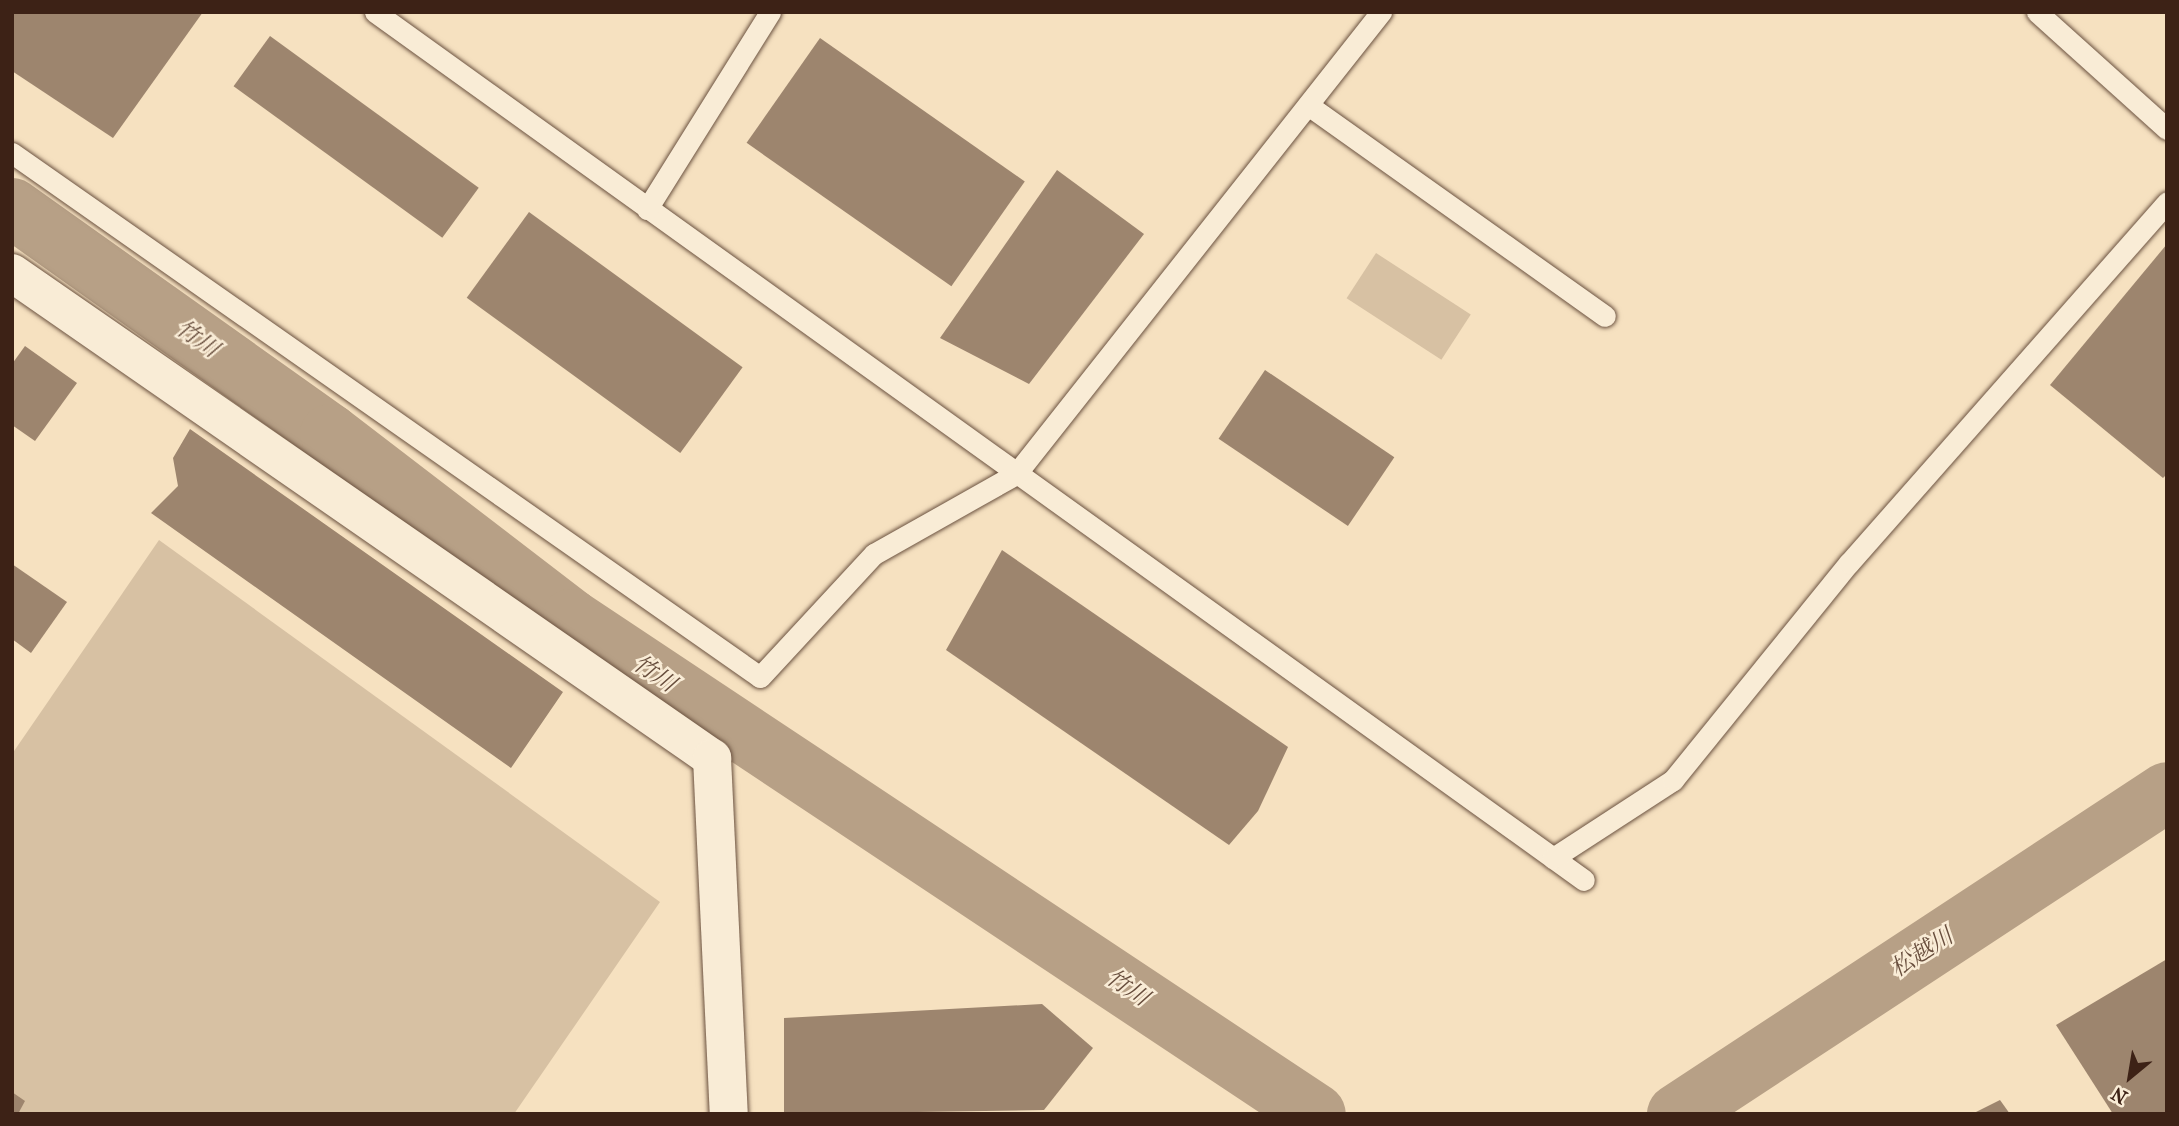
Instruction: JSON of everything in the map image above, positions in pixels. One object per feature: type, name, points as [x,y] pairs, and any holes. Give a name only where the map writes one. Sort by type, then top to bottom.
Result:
[{"type":"street","points":[[12,272],[712,758],[729,1114]]},
{"type":"lane","points":[[374,12],[1584,880]]},
{"type":"lane","points":[[647,209],[770,12]]},
{"type":"lane","points":[[12,153],[760,677],[874,554],[1016,474],[1381,12]]},
{"type":"lane","points":[[2037,12],[2167,129]]},
{"type":"lane","points":[[1308,105],[1605,316]]},
{"type":"lane","points":[[1553,858],[1673,780],[1849,563],[2167,202]]},
{"type":"shaded area","points":[[1376,253],[1471,315],[1441,360],[1347,298]]},
{"type":"shaded area","points":[[159,540],[660,902],[514,1114],[12,1114],[12,754]]},
{"type":"building","points":[[12,12],[203,12],[113,138],[12,71]]},
{"type":"building","points":[[270,36],[479,188],[442,238],[234,86]]},
{"type":"building","points":[[820,38],[1025,181],[951,286],[747,143]]},
{"type":"building","points":[[1057,170],[1144,234],[1029,384],[940,338]]},
{"type":"building","points":[[529,212],[743,367],[680,453],[467,298]]},
{"type":"building","points":[[2167,244],[2167,474],[2163,478],[2050,385]]},
{"type":"building","points":[[25,346],[77,383],[35,441],[12,425],[12,364]]},
{"type":"building","points":[[1265,370],[1394,457],[1348,526],[1219,439]]},
{"type":"building","points":[[190,429],[563,692],[511,768],[151,513],[178,486],[173,458]]},
{"type":"building","points":[[1002,550],[1288,747],[1258,811],[1229,845],[946,650]]},
{"type":"building","points":[[12,564],[67,602],[31,653],[12,639]]},
{"type":"building","points":[[2167,959],[2167,1114],[2113,1114],[2056,1025]]},
{"type":"building","points":[[1042,1004],[1093,1048],[1044,1110],[784,1114],[784,1018]]},
{"type":"building","points":[[12,1092],[25,1101],[18,1114],[12,1114]]},
{"type":"building","points":[[2000,1100],[2010,1114],[1972,1114]]},
{"type":"waterway","name":"竹川","points":[[12,208],[330,434],[571,619],[1316,1114]]},
{"type":"waterway","name":"松越川","points":[[1677,1114],[2167,792]]}]
